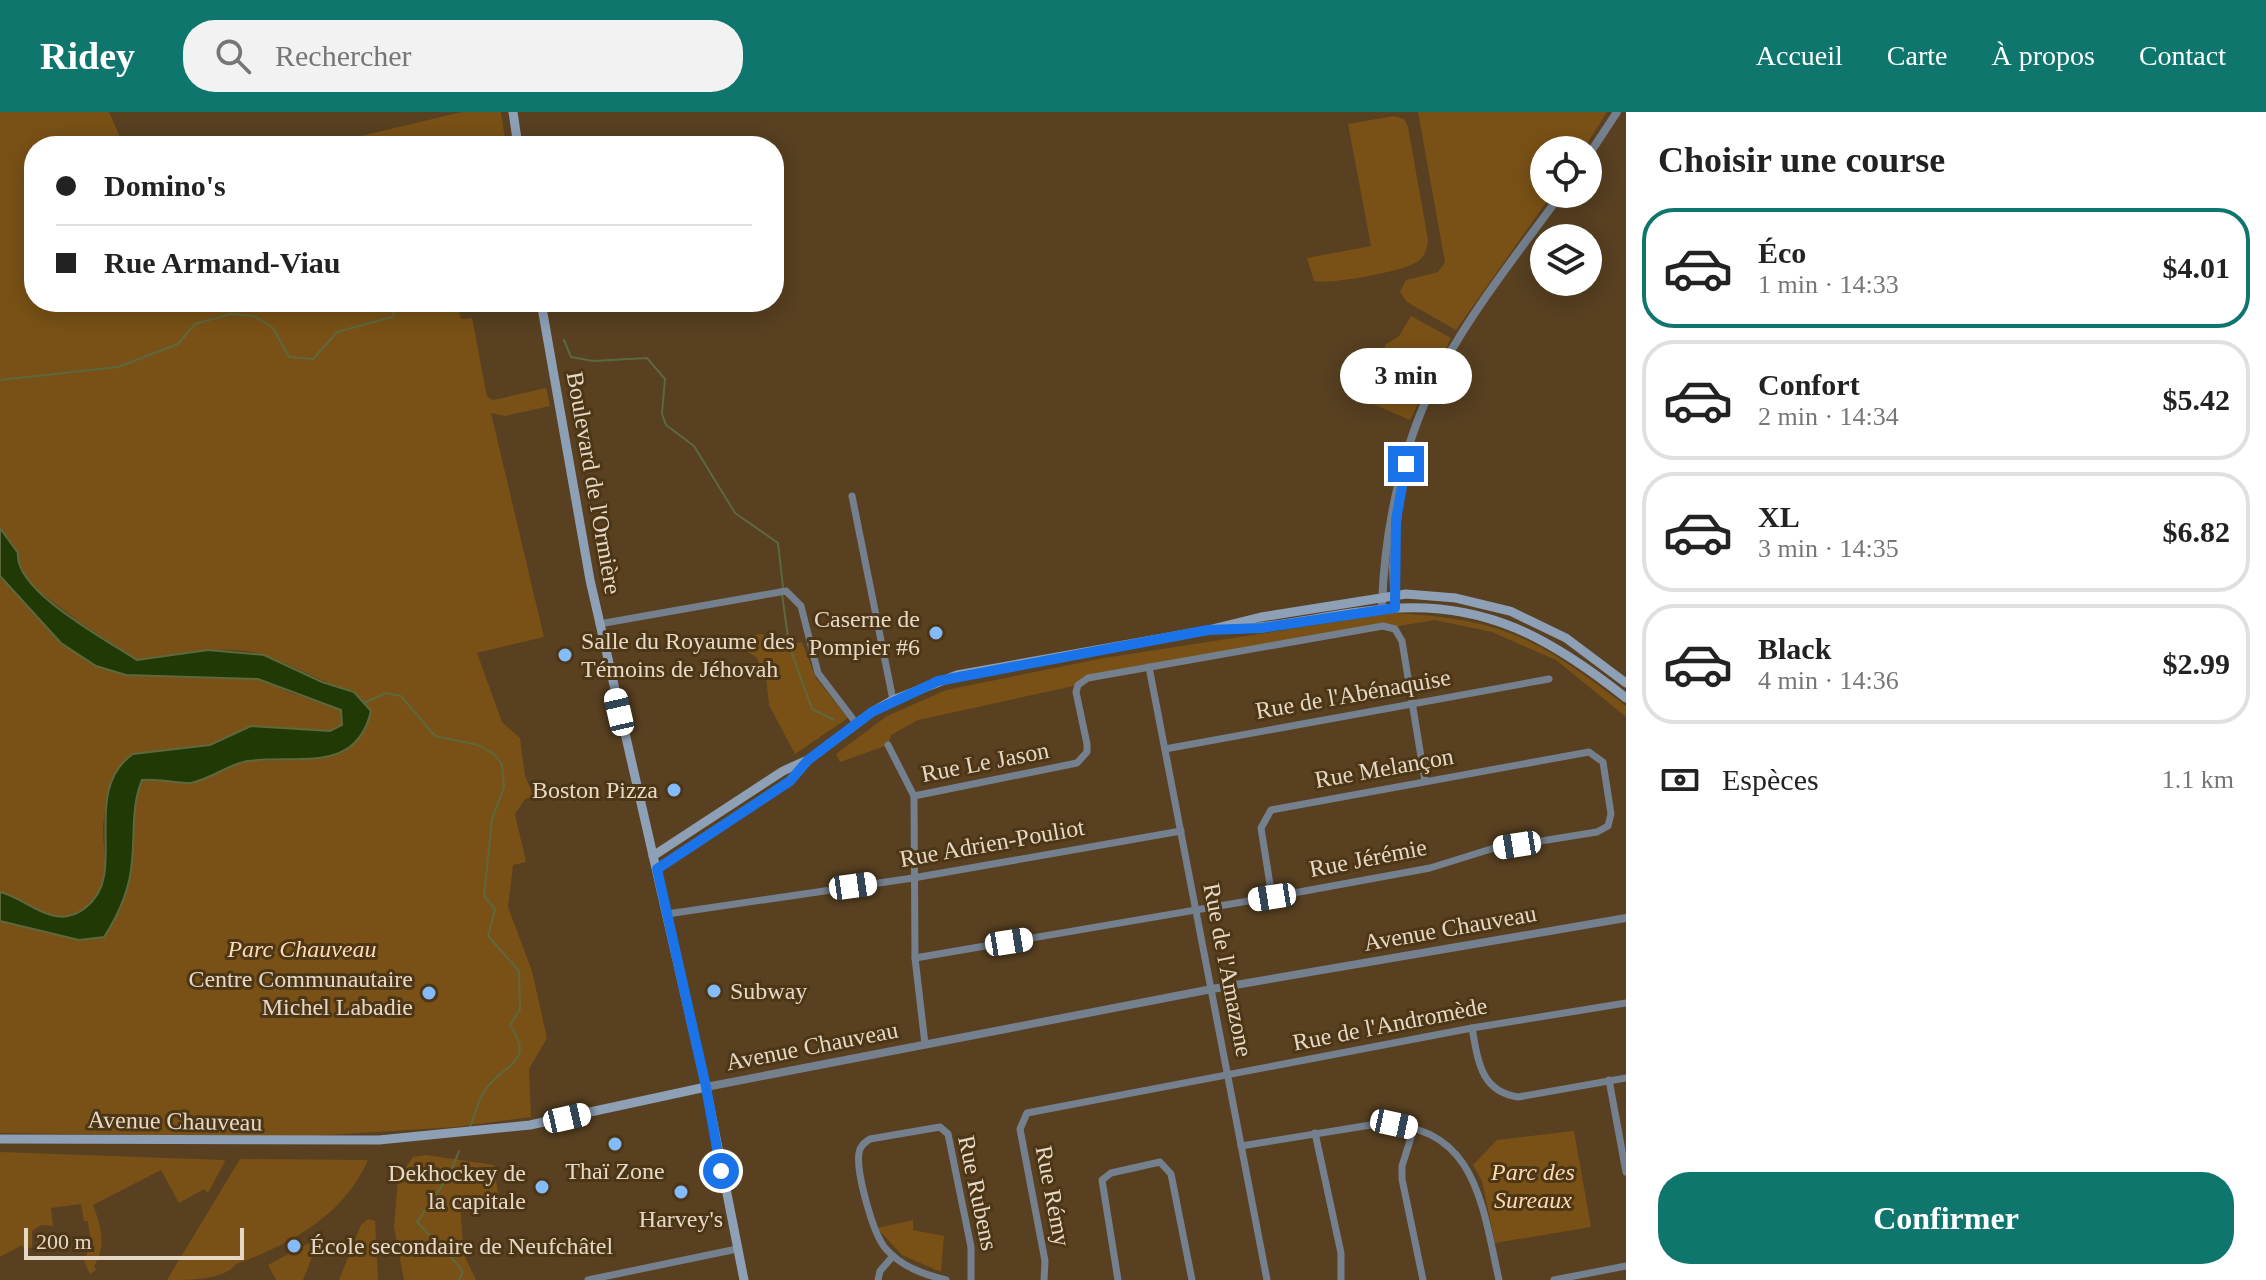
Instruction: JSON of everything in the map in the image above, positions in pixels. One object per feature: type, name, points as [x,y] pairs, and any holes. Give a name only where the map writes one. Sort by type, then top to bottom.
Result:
[{"type":"main road","points":[[513,112],[517,136]]},
{"type":"main road","name":"Boulevard de l'Ormière","points":[[543,312],[599,624],[706,1087],[744,1280]]},
{"type":"main road","points":[[657,869],[790,781],[808,760],[856,723],[893,700],[957,675],[1394,595],[1456,598],[1510,611],[1566,638],[1626,683]]},
{"type":"main road","points":[[1208,630],[1262,628],[1395,608],[1458,611],[1520,628],[1560,648],[1626,698]]},
{"type":"main road","points":[[653,856],[783,771],[808,760]]},
{"type":"main road","name":"Avenue Chauveau","points":[[0,1139],[393,1139],[530,1125],[706,1087]]},
{"type":"street","points":[[1601,136],[1617,112]]},
{"type":"street","points":[[1382,609],[1390,519],[1416,427],[1446,359],[1551,208]]},
{"type":"street","points":[[1395,608],[1396,520],[1404,473]]},
{"type":"street","points":[[852,496],[893,700]]},
{"type":"street","points":[[599,624],[782,591],[801,606],[818,673],[856,723]]},
{"type":"street","points":[[1149,667],[1383,626],[1395,629],[1402,641],[1425,781]]},
{"type":"street","name":"Rue Le Jason","points":[[914,796],[1077,763],[1087,752],[1076,698],[1078,685],[1088,678],[1149,667]]},
{"type":"street","name":"Rue de l'Amazone","points":[[1149,667],[1267,1280]]},
{"type":"street","name":"Rue de l'Abénaquise","points":[[1165,749],[1549,679]]},
{"type":"street","points":[[888,745],[914,796],[915,958],[925,1044]]},
{"type":"street","name":"Rue Melançon","points":[[1272,897],[1261,828],[1271,810],[1595,754]]},
{"type":"street","name":"Rue Jérémie","points":[[915,958],[1430,868],[1491,849],[1603,830],[1611,814],[1603,762],[1595,754]]},
{"type":"street","name":"Rue Adrien-Pouliot","points":[[667,914],[913,878],[1181,831]]},
{"type":"street","name":"Avenue Chauveau","points":[[706,1087],[1212,989],[1626,918]]},
{"type":"street","name":"Rue de l'Andromède","points":[[1022,1119],[1031,1112],[1472,1028],[1626,1003]]},
{"type":"street","points":[[1472,1028],[1484,1078],[1505,1095],[1518,1097],[1626,1078]]},
{"type":"street","points":[[1609,1080],[1626,1172]]},
{"type":"street","name":"Rue Rémy","points":[[1022,1119],[1020,1129],[1045,1261],[1044,1280]]},
{"type":"street","points":[[1241,1146],[1377,1124],[1414,1128],[1442,1141],[1470,1169],[1479,1190],[1499,1280]]},
{"type":"street","name":"Rue Rubens","points":[[893,1256],[882,1245],[871,1220],[859,1152],[870,1139],[940,1127],[950,1140],[971,1247],[971,1280]]},
{"type":"street","points":[[1414,1128],[1402,1166],[1402,1179],[1423,1280]]},
{"type":"street","points":[[1315,1133],[1341,1253],[1341,1280]]},
{"type":"street","points":[[1118,1280],[1102,1180],[1111,1173],[1160,1162],[1171,1174],[1192,1280]]},
{"type":"street","points":[[588,1280],[737,1249]]},
{"type":"street","points":[[878,1280],[880,1271],[893,1256],[918,1272],[946,1280]]},
{"type":"street","points":[[1554,1280],[1626,1266]]},
{"type":"green space","name":"Parc Chauveau","points":[[0,112],[109,112],[120,136],[24,136],[24,312],[459,312],[461,319],[472,318],[487,397],[493,400],[546,388],[550,406],[505,416],[491,413],[544,637],[477,653],[502,722],[520,738],[525,776],[534,797],[525,799],[515,814],[526,862],[513,865],[508,907],[532,971],[547,1038],[529,1069],[531,1117],[456,1127],[296,1137],[0,1133],[0,921],[79,940],[132,864],[133,802],[141,779],[168,778],[190,783],[247,761],[299,760],[342,753],[354,692],[252,652],[202,651],[137,660],[27,582],[0,528]]},
{"type":"green space","points":[[462,112],[501,112],[505,136],[361,136]]},
{"type":"green space","points":[[1418,112],[1607,112],[1592,136],[1530,136],[1530,208],[1542,208],[1456,330],[1407,302],[1400,292],[1406,280],[1438,272],[1445,262]]},
{"type":"green space","points":[[1394,116],[1404,119],[1408,127],[1428,240],[1425,252],[1410,266],[1350,279],[1314,281],[1307,258],[1371,246],[1348,124]]},
{"type":"green space","points":[[1411,316],[1451,338],[1410,420],[1368,402],[1376,401],[1390,366],[1385,363],[1385,345],[1399,336]]},
{"type":"green space","points":[[0,576],[61,643],[126,675],[258,679],[293,694],[340,707],[342,725],[330,731],[251,726],[210,745],[133,754],[120,769],[107,801],[103,833],[105,871],[97,893],[78,913],[61,917],[44,913],[0,892]]},
{"type":"green space","points":[[1394,613],[1465,621],[1519,637],[1569,664],[1626,706],[1626,717],[1556,660],[1492,632],[1435,620],[1088,678],[1078,685],[918,720],[891,735],[888,745],[840,762],[836,754],[887,716],[946,690],[1104,658]]},
{"type":"green space","points":[[763,634],[768,649],[802,642],[816,678],[848,718],[795,754],[769,705],[766,678],[757,658],[729,639]]},
{"type":"green space","name":"Parc des Sureaux","points":[[1574,1131],[1591,1227],[1495,1243],[1482,1181],[1473,1165],[1497,1140]]},
{"type":"green space","points":[[0,1152],[225,1161],[208,1193],[204,1189],[179,1203],[161,1170],[93,1205],[102,1243],[94,1266],[96,1270],[90,1274],[84,1261],[91,1244],[88,1221],[84,1221],[81,1204],[51,1208],[53,1226],[41,1225],[32,1231],[32,1247],[25,1250],[22,1245],[0,1257]]},
{"type":"green space","points":[[426,1155],[494,1165],[498,1194],[470,1198],[460,1207],[464,1255],[476,1280],[404,1280],[394,1227],[398,1179],[413,1157]]},
{"type":"green space","points":[[240,1159],[368,1160],[344,1198],[294,1238],[236,1264],[224,1273],[205,1278],[167,1280]]},
{"type":"green space","points":[[368,1219],[375,1221],[378,1280],[339,1280],[361,1225]]},
{"type":"green space","points":[[913,1220],[913,1230],[944,1236],[941,1272],[902,1255],[877,1228]]},
{"type":"green space","points":[[320,1237],[303,1280],[276,1280],[268,1265]]},
{"type":"shaded area","points":[[0,528],[18,553],[21,568],[46,598],[137,660],[208,650],[264,655],[322,682],[354,692],[371,711],[363,731],[352,745],[339,753],[305,759],[248,761],[190,783],[142,780],[135,810],[129,881],[119,910],[104,937],[79,940],[0,921],[0,892],[44,913],[61,917],[86,908],[98,893],[104,876],[106,811],[112,780],[120,766],[133,754],[210,745],[251,726],[330,731],[342,725],[341,710],[258,679],[126,675],[96,666],[61,643],[0,576]]},
{"type":"waterway","points":[[0,380],[118,367],[178,344],[195,324],[231,314],[254,316],[273,328],[289,357],[313,359],[337,332],[392,317],[394,312]]},
{"type":"waterway","points":[[564,340],[571,357],[593,361],[647,358],[665,379],[662,414],[666,425],[694,446],[735,513],[778,543],[783,587]]},
{"type":"waterway","points":[[782,594],[789,645],[812,709],[834,720]]},
{"type":"waterway","points":[[364,703],[386,693],[401,696],[435,736],[478,745],[494,754],[502,764],[504,787],[492,819],[484,896],[495,909],[488,936],[519,971],[520,1009],[510,1025],[520,1046],[516,1060],[485,1090],[470,1127]]},
{"type":"waterway","points":[[459,1151],[450,1174],[417,1222],[458,1265],[463,1272],[459,1280]]},
{"type":"place","name":"Caserne de Pompier #6","points":[[936,633]]},
{"type":"place","name":"Salle du Royaume des Témoins de Jéhovah","points":[[565,655]]},
{"type":"place","name":"Boston Pizza","points":[[674,790]]},
{"type":"place","name":"Subway","points":[[714,991]]},
{"type":"place","name":"Centre Communautaire Michel Labadie","points":[[429,993]]},
{"type":"place","name":"Thaï Zone","points":[[615,1144]]},
{"type":"place","name":"Dekhockey de la capitale","points":[[542,1187]]},
{"type":"place","name":"Harvey's","points":[[681,1192]]},
{"type":"place","name":"École secondaire de Neufchâtel","points":[[294,1246]]},
{"type":"route","points":[[721,1171],[706,1087],[657,869],[790,781],[808,760],[872,712],[938,681],[1208,630],[1262,628],[1395,608],[1393,567],[1396,520],[1406,464]]}]
